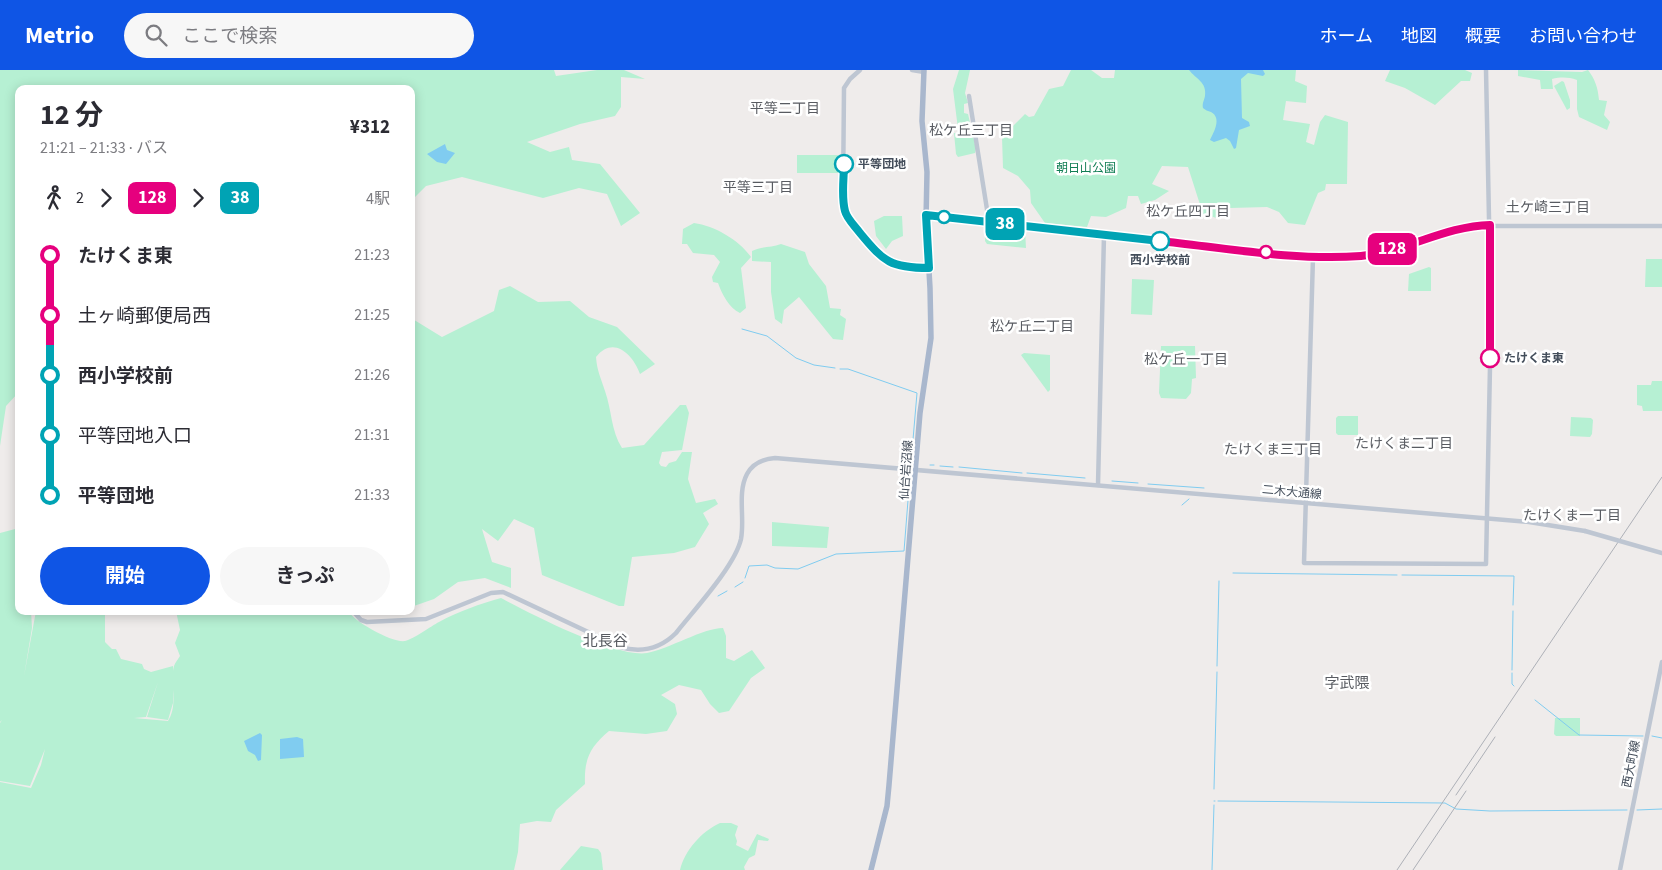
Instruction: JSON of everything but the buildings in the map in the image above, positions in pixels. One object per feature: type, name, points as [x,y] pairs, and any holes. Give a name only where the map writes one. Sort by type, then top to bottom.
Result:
[{"type":"main road","name":"仙台岩沼線","points":[[871,870],[887,806],[921,406],[930,338],[926,215],[928,172],[922,120],[924,71]]},
{"type":"street","points":[[860,70],[844,88],[843,197],[846,213],[877,253],[889,262],[906,268],[929,268]]},
{"type":"street","points":[[912,70],[924,71]]},
{"type":"street","points":[[1313,257],[1304,563],[1486,564],[1491,317],[1486,70]]},
{"type":"street","points":[[969,96],[989,222]]},
{"type":"street","points":[[926,215],[1313,257],[1370,254],[1457,230],[1490,225],[1662,226]]},
{"type":"street","points":[[1098,485],[1104,235]]},
{"type":"street","name":"二木大通線","points":[[357,615],[361,620],[367,622],[426,619],[443,614],[492,593],[503,592],[620,646],[635,650],[652,648],[666,642],[676,633],[735,555],[742,530],[744,481],[754,465],[766,459],[775,458],[1529,522],[1585,531],[1662,553]]},
{"type":"street","name":"西大町線","points":[[1620,870],[1662,662]]},
{"type":"green space","points":[[0,70],[554,70],[556,76],[597,70],[624,70],[645,79],[621,77],[621,107],[615,116],[580,124],[527,142],[550,152],[569,147],[572,160],[600,164],[640,213],[621,226],[607,194],[579,188],[543,198],[462,177],[426,186],[415,197],[415,85],[15,85],[15,396],[6,406],[0,446]]},
{"type":"green space","points":[[959,70],[970,70],[965,93],[968,103],[964,104],[964,113],[968,114],[976,149],[975,153],[958,157],[954,133],[962,134],[958,129],[953,89]]},
{"type":"green space","name":"朝日山公園","points":[[1071,70],[1091,70],[1102,78],[1114,78],[1115,70],[1296,70],[1295,81],[1307,86],[1306,103],[1286,101],[1283,120],[1310,124],[1306,142],[1314,145],[1320,122],[1325,115],[1348,122],[1347,184],[1326,184],[1325,190],[1318,193],[1305,225],[1288,223],[1279,212],[1267,207],[1230,208],[1221,214],[1220,219],[1203,214],[1188,167],[1162,166],[1152,184],[1169,191],[1155,200],[1141,204],[1138,196],[1128,196],[1126,208],[1106,217],[1091,216],[1087,227],[1045,223],[1031,203],[1030,190],[1018,176],[1003,168],[1002,137],[1025,114],[1029,117],[1034,116],[1049,89],[1063,86]]},
{"type":"green space","points":[[1390,70],[1465,70],[1472,73],[1470,81],[1461,81],[1435,105],[1405,88],[1385,81]]},
{"type":"green space","points":[[1518,70],[1582,72],[1588,70],[1596,84],[1599,100],[1607,101],[1604,115],[1610,122],[1607,130],[1579,117],[1577,109],[1577,80],[1571,78],[1552,79],[1553,89],[1541,89],[1540,80],[1518,76]]},
{"type":"green space","points":[[1562,81],[1570,100],[1570,108],[1567,110],[1554,86]]},
{"type":"green space","points":[[797,155],[838,155],[840,157],[840,171],[838,173],[797,173]]},
{"type":"green space","points":[[884,216],[902,216],[903,236],[892,241],[886,249],[876,236],[874,221]]},
{"type":"green space","points":[[694,223],[710,227],[726,235],[740,245],[751,257],[741,268],[746,308],[740,313],[729,304],[718,283],[713,282],[712,277],[720,262],[714,255],[693,253],[687,244],[682,244],[683,229]]},
{"type":"green space","points":[[986,226],[1025,230],[1026,248],[987,244],[985,241]]},
{"type":"green space","points":[[781,244],[805,252],[809,264],[826,286],[830,308],[841,309],[840,315],[846,319],[843,340],[833,339],[799,297],[784,310],[782,324],[775,319],[771,292],[771,262],[752,261],[752,251]]},
{"type":"green space","points":[[1646,259],[1662,259],[1662,287],[1645,287]]},
{"type":"green space","points":[[1431,268],[1431,291],[1408,291],[1409,274]]},
{"type":"green space","points":[[1132,279],[1154,280],[1152,315],[1131,314]]},
{"type":"green space","points":[[510,286],[538,302],[570,301],[589,317],[617,327],[655,364],[640,374],[633,360],[616,347],[602,351],[596,357],[614,428],[622,448],[644,445],[680,405],[686,405],[689,413],[682,450],[662,452],[659,463],[661,466],[666,467],[669,463],[676,461],[682,452],[692,452],[688,479],[696,503],[715,499],[718,504],[703,513],[709,524],[695,547],[674,553],[632,557],[624,606],[619,606],[542,575],[534,528],[514,519],[498,541],[482,529],[492,562],[511,568],[511,588],[485,578],[458,582],[434,599],[415,606],[415,320],[442,337],[494,311],[499,290]]},
{"type":"green space","points":[[1161,346],[1195,346],[1196,378],[1192,379],[1191,393],[1186,399],[1161,398],[1159,393]]},
{"type":"green space","points":[[1024,353],[1050,355],[1050,390],[1048,392],[1021,355]]},
{"type":"green space","points":[[1652,381],[1662,381],[1662,411],[1643,411],[1642,406],[1637,405],[1637,385],[1651,385]]},
{"type":"green space","points":[[1338,416],[1358,416],[1358,435],[1338,435],[1336,433],[1336,418]]},
{"type":"green space","points":[[1571,417],[1591,418],[1593,420],[1590,437],[1570,436]]},
{"type":"green space","points":[[772,522],[829,527],[827,548],[772,546]]},
{"type":"green space","points":[[15,529],[15,615],[31,615],[32,628],[24,676],[35,615],[105,615],[105,642],[112,649],[116,649],[121,659],[142,664],[144,669],[151,672],[173,666],[173,671],[174,665],[180,656],[175,643],[180,630],[177,615],[351,615],[374,631],[392,639],[405,641],[454,614],[501,598],[573,633],[615,649],[633,653],[656,651],[706,631],[723,628],[726,636],[726,658],[734,661],[752,650],[765,668],[751,678],[729,711],[719,713],[710,704],[701,690],[679,685],[661,695],[675,704],[677,714],[667,731],[646,734],[609,731],[593,748],[587,760],[585,784],[556,810],[551,822],[537,821],[520,824],[518,852],[514,870],[0,870],[0,782],[31,788],[41,765],[45,749],[30,786],[0,781],[0,723],[2,720],[0,722],[0,533]],"holes":[[[158,682],[147,717],[168,720],[173,703],[168,721],[134,718],[146,717]]]},
{"type":"green space","points":[[1555,718],[1580,718],[1580,736],[1556,736],[1554,734]]},
{"type":"green space","points":[[720,823],[731,823],[738,826],[735,835],[736,845],[748,851],[757,834],[769,839],[768,841],[758,840],[755,855],[749,858],[744,867],[745,870],[680,870],[686,855],[695,842],[706,831]]},
{"type":"green space","points":[[581,846],[598,849],[601,853],[603,870],[560,870]]},
{"type":"water","points":[[1189,70],[1263,70],[1265,74],[1263,76],[1248,73],[1241,79],[1242,118],[1249,122],[1250,126],[1239,130],[1236,148],[1234,149],[1226,138],[1214,142],[1210,140],[1217,121],[1211,112],[1203,108],[1205,91],[1203,84]]},
{"type":"water","points":[[445,144],[447,150],[455,153],[446,164],[437,162],[427,154]]},
{"type":"water","points":[[260,733],[262,735],[261,760],[258,761],[255,755],[248,751],[244,741]]},
{"type":"water","points":[[297,737],[303,739],[304,757],[280,759],[280,739]]},
{"type":"waterway","points":[[742,329],[767,336],[796,358],[814,365],[835,368]]},
{"type":"waterway","points":[[840,369],[848,369],[917,393],[911,463]]},
{"type":"waterway","points":[[940,466],[953,467]]},
{"type":"waterway","points":[[959,467],[1022,473]]},
{"type":"waterway","points":[[1027,473],[1085,478]]},
{"type":"waterway","points":[[745,578],[749,566],[767,565],[775,568],[798,569],[836,554],[904,551],[910,475]]},
{"type":"waterway","points":[[1112,481],[1138,483]]},
{"type":"waterway","points":[[1148,484],[1204,488]]},
{"type":"waterway","points":[[1182,505],[1189,499]]},
{"type":"waterway","points":[[1233,573],[1397,575]]},
{"type":"waterway","points":[[1402,575],[1514,576],[1513,605]]},
{"type":"waterway","points":[[1217,666],[1219,581]]},
{"type":"waterway","points":[[735,587],[743,582]]},
{"type":"waterway","points":[[718,596],[727,591]]},
{"type":"waterway","points":[[1512,670],[1513,611]]},
{"type":"waterway","points":[[1214,789],[1217,672]]},
{"type":"waterway","points":[[1512,673],[1512,684],[1514,686]]},
{"type":"waterway","points":[[1535,700],[1579,735],[1643,736]]},
{"type":"waterway","points":[[1652,736],[1662,738]]},
{"type":"waterway","points":[[1218,801],[1445,803],[1456,809],[1490,811],[1627,810]]},
{"type":"waterway","points":[[1212,870],[1214,805]]},
{"type":"waterway","points":[[1637,810],[1662,809]]},
{"type":"railway","points":[[1397,870],[1662,477]]},
{"type":"railway","points":[[1456,795],[1495,737]]},
{"type":"railway","points":[[1413,870],[1466,791]]},
{"type":"bus line","name":"38","points":[[844,164],[844,209],[849,219],[877,253],[897,266],[929,268],[926,215],[1160,241]]},
{"type":"bus line","name":"128","points":[[1160,241],[1313,257],[1361,256],[1382,252],[1457,230],[1490,225],[1490,358]]},
{"type":"place","name":"平等団地","points":[[844,164]]},
{"type":"place","name":"西小学校前","points":[[1160,241]]},
{"type":"place","name":"たけくま東","points":[[1490,358]]},
{"type":"district","name":"平等二丁目","points":[[785,108]]},
{"type":"district","name":"松ケ丘三丁目","points":[[971,130]]},
{"type":"district","name":"平等三丁目","points":[[758,187]]},
{"type":"district","name":"土ケ崎三丁目","points":[[1548,207]]},
{"type":"district","name":"松ケ丘四丁目","points":[[1188,211]]},
{"type":"district","name":"松ケ丘二丁目","points":[[1032,326]]},
{"type":"district","name":"松ケ丘一丁目","points":[[1186,359]]},
{"type":"district","name":"たけくま二丁目","points":[[1404,443]]},
{"type":"district","name":"たけくま三丁目","points":[[1273,449]]},
{"type":"district","name":"たけくま一丁目","points":[[1572,515]]},
{"type":"district","name":"北長谷","points":[[605,641]]},
{"type":"district","name":"字武隈","points":[[1347,683]]}]
